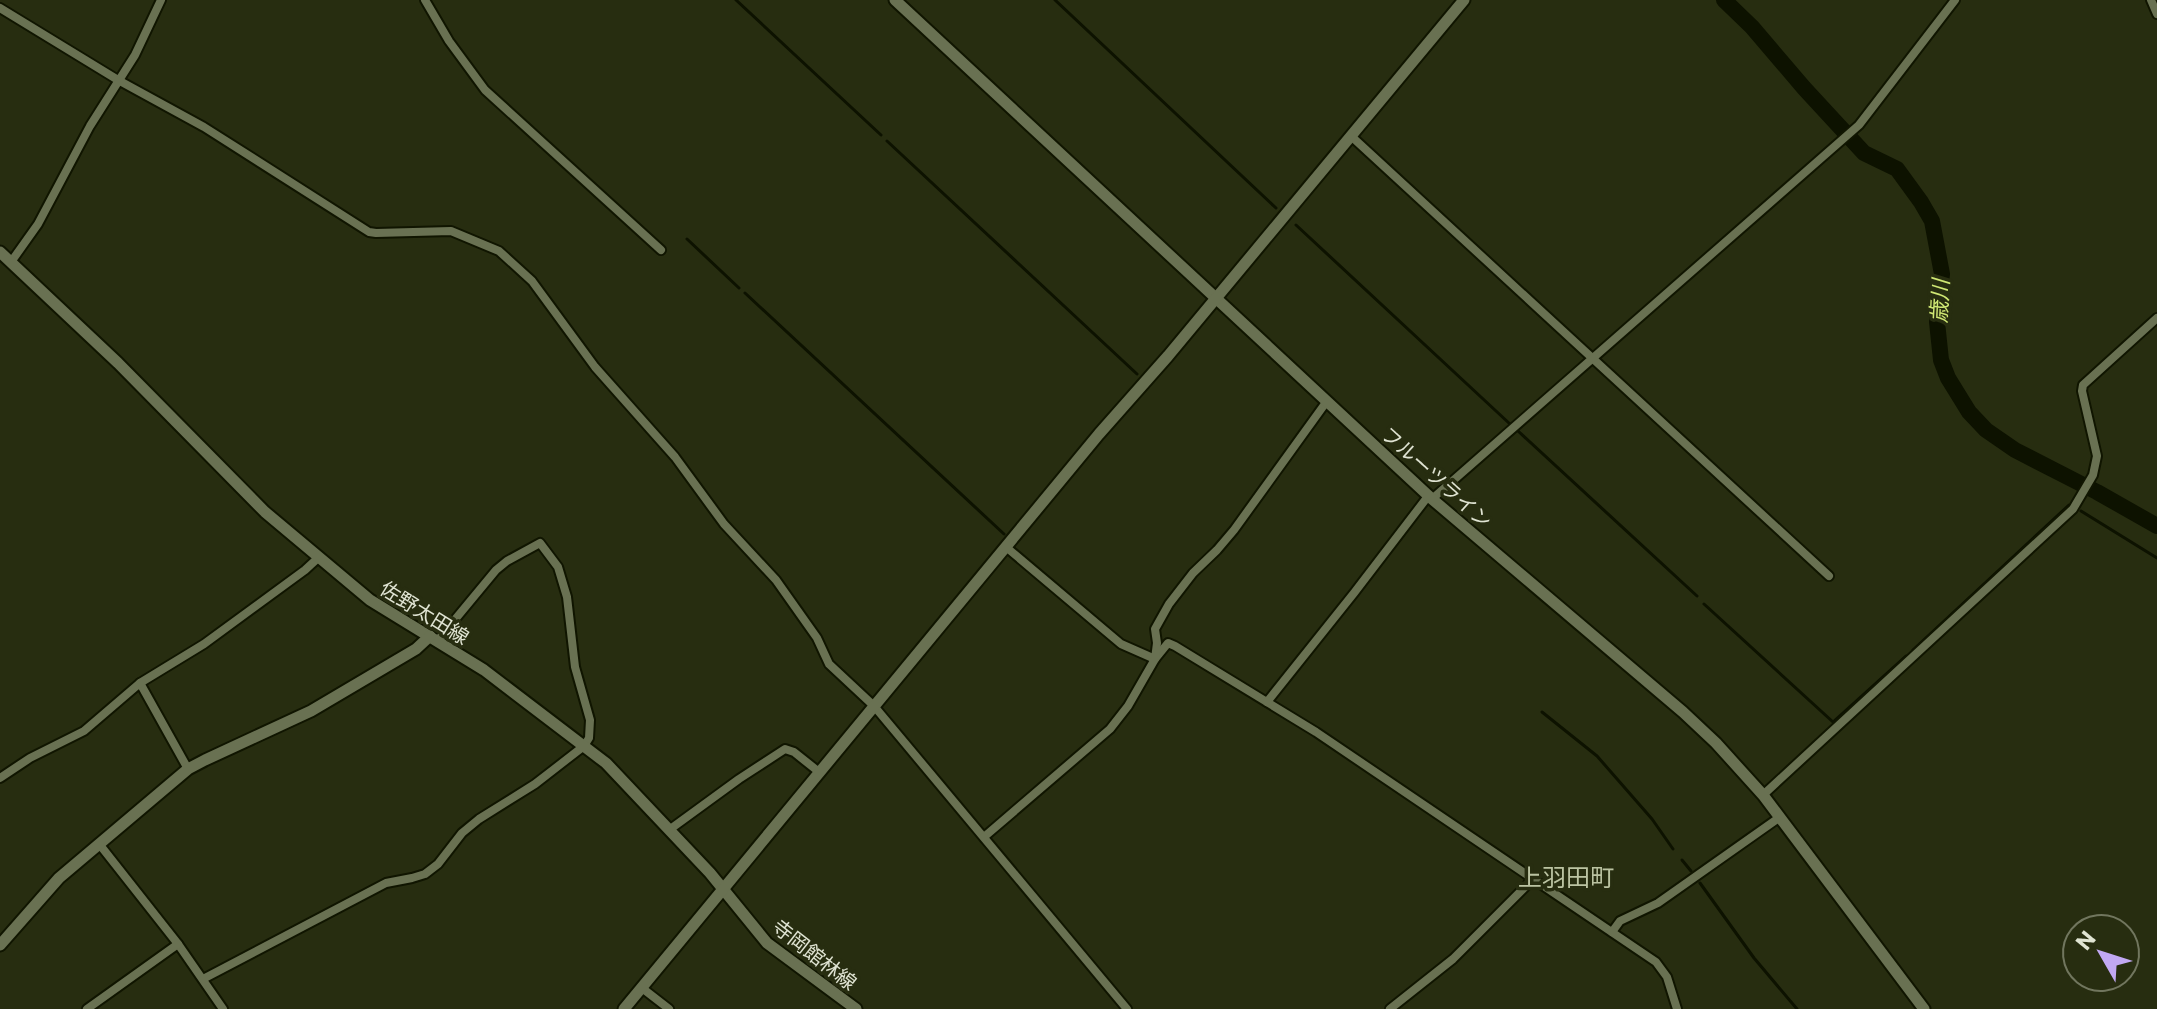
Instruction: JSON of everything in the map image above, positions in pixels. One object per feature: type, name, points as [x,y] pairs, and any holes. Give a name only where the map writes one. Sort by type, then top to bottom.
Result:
[{"type":"street","points":[[11,262],[38,224],[90,126],[135,55],[161,0]]},
{"type":"street","points":[[425,0],[449,41],[485,90],[661,250]]},
{"type":"street","name":"フルーツライン","points":[[895,0],[1430,497],[1716,743],[1763,795],[1924,1009]]},
{"type":"street","points":[[624,1009],[1464,0]]},
{"type":"street","points":[[1267,702],[1430,497],[1855,128],[1955,0]]},
{"type":"street","points":[[2151,0],[2157,14]]},
{"type":"street","points":[[0,8],[118,80],[204,127],[369,232],[451,231],[499,251],[532,281],[595,367],[675,457],[724,524],[776,580],[817,638],[829,664],[874,706],[1127,1009]]},
{"type":"street","points":[[1351,136],[1829,576]]},
{"type":"street","name":"佐野太田線","points":[[0,252],[118,363],[265,512],[370,600],[484,670],[606,763],[723,889]]},
{"type":"street","points":[[1763,795],[2073,509],[2093,475],[2097,456],[2083,385],[2157,318]]},
{"type":"street","points":[[1155,659],[1155,629],[1169,604],[1193,573],[1234,530],[1327,401]]},
{"type":"street","points":[[0,945],[59,878],[188,769],[313,710],[434,638],[496,570],[540,543],[558,567],[567,597],[575,667],[590,720],[589,738],[584,746],[535,784],[479,819],[425,874],[386,883],[203,979]]},
{"type":"street","points":[[1006,547],[1121,644],[1155,659]]},
{"type":"street","points":[[0,778],[30,758],[93,725],[140,683],[204,644],[318,558]]},
{"type":"street","points":[[984,837],[1110,729],[1168,643],[1329,740],[1656,962],[1671,987],[1677,1009]]},
{"type":"street","points":[[140,683],[188,769]]},
{"type":"street","points":[[669,830],[785,749],[794,752],[819,772]]},
{"type":"street","points":[[1612,932],[1620,921],[1658,903],[1780,817]]},
{"type":"street","points":[[100,845],[178,944],[223,1009]]},
{"type":"street","points":[[1390,1009],[1453,959],[1534,878]]},
{"type":"street","name":"寺岡館林線","points":[[723,889],[776,950],[856,1009]]},
{"type":"street","points":[[87,1009],[178,944]]},
{"type":"street","points":[[642,988],[669,1009]]},
{"type":"waterway","points":[[736,0],[881,135]]},
{"type":"waterway","points":[[1055,0],[1276,208]]},
{"type":"waterway","name":"歳川","points":[[1724,0],[1752,27],[1864,153],[1897,169],[1921,202],[1932,221],[1942,274],[1937,322],[1941,360],[1969,412],[1986,430],[2015,450],[2157,526]]},
{"type":"waterway","points":[[887,141],[1137,374]]},
{"type":"waterway","points":[[1296,225],[1510,424]]},
{"type":"waterway","points":[[687,239],[739,288]]},
{"type":"waterway","points":[[745,293],[1004,534]]},
{"type":"waterway","points":[[1518,431],[1697,596]]},
{"type":"waterway","points":[[1913,650],[2069,505]]},
{"type":"waterway","points":[[2081,511],[2157,558]]},
{"type":"waterway","points":[[1704,604],[1833,722],[1906,656]]},
{"type":"waterway","points":[[1542,712],[1597,756],[1652,819],[1673,849]]},
{"type":"waterway","points":[[1682,860],[1691,871]]},
{"type":"waterway","points":[[1700,883],[1754,958],[1797,1009]]},
{"type":"district","name":"上羽田町","points":[[1566,876]]}]
